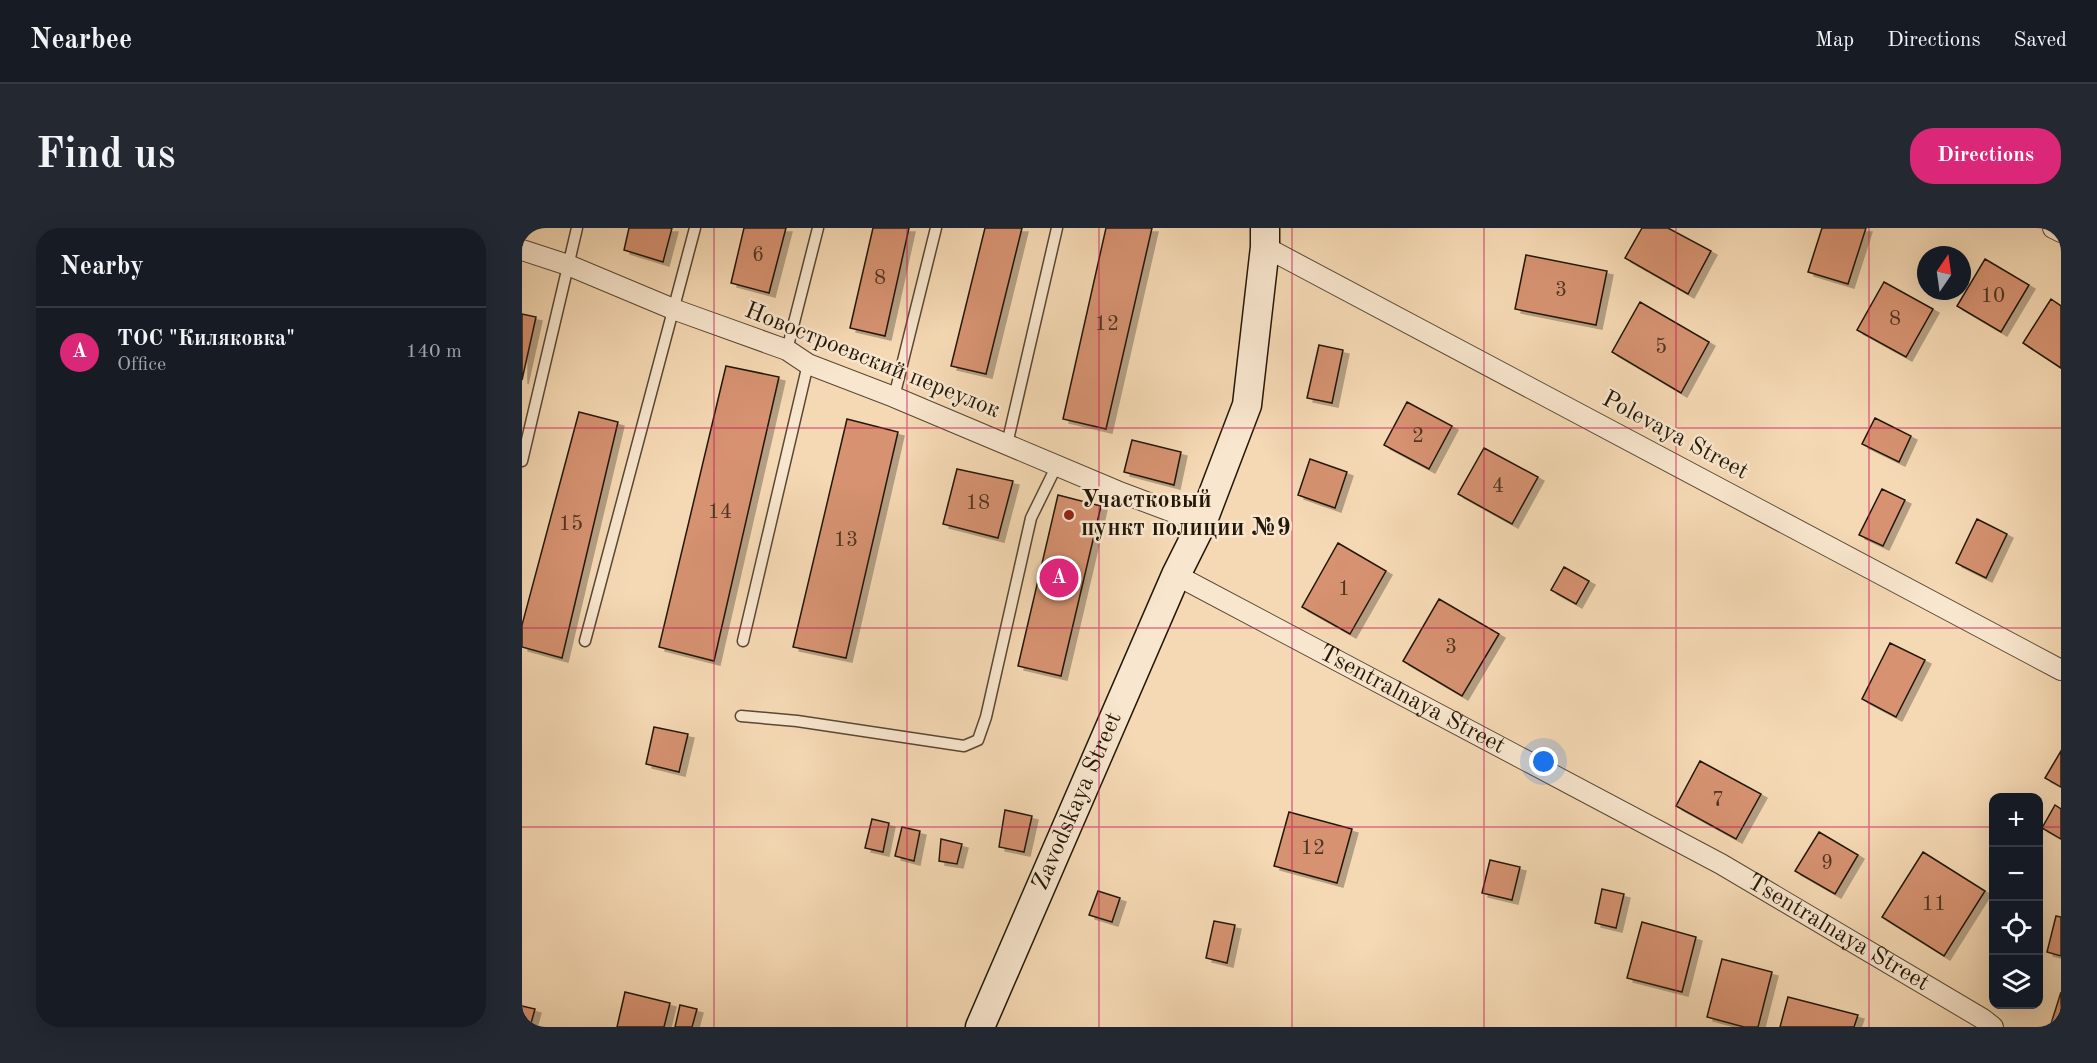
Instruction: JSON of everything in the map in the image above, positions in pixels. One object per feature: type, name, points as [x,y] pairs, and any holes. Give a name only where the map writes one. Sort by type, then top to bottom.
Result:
[{"type":"street","points":[[2053,228],[2061,232]]},
{"type":"street","points":[[1176,575],[1202,522],[1247,405],[1265,238]]},
{"type":"street","name":"Polevaya Street","points":[[1265,238],[2061,670]]},
{"type":"street","name":"Новостроевский переулок","points":[[522,250],[567,265],[673,309],[787,350],[808,364],[894,397],[1117,491],[1202,522]]},
{"type":"street","name":"Zavodskaya Street","points":[[980,1027],[1176,575]]},
{"type":"street","name":"Tsentralnaya Street","points":[[1176,575],[1721,864],[1993,1027]]},
{"type":"lane","points":[[522,461],[577,228]]},
{"type":"lane","points":[[585,640],[695,228]]},
{"type":"lane","points":[[787,350],[818,228]]},
{"type":"lane","points":[[894,397],[936,228]]},
{"type":"lane","points":[[1007,444],[1057,228]]},
{"type":"lane","points":[[742,641],[808,364]]},
{"type":"lane","points":[[741,716],[797,721],[964,746],[978,740],[986,717],[1031,518],[1056,465]]},
{"type":"building","points":[[629,228],[672,228],[663,262],[624,250]]},
{"type":"building","points":[[744,228],[786,228],[769,293],[731,283]]},
{"type":"building","points":[[873,228],[909,228],[885,336],[850,328]]},
{"type":"building","points":[[985,228],[1022,228],[986,374],[951,366]]},
{"type":"building","points":[[1106,228],[1152,228],[1106,429],[1063,419]]},
{"type":"building","points":[[1642,228],[1668,228],[1711,251],[1688,294],[1625,258]]},
{"type":"building","points":[[1822,228],[1866,228],[1848,284],[1808,272]]},
{"type":"building","points":[[1526,255],[1607,271],[1596,325],[1515,309]]},
{"type":"building","points":[[1985,259],[2029,285],[2001,332],[1957,306],[1961,300],[1971,300],[1971,282]]},
{"type":"building","points":[[1884,282],[1933,309],[1906,357],[1857,330]]},
{"type":"building","points":[[2051,299],[2061,306],[2061,368],[2023,343]]},
{"type":"building","points":[[1640,302],[1709,342],[1681,393],[1612,352]]},
{"type":"building","points":[[522,314],[536,317],[522,380]]},
{"type":"building","points":[[1319,345],[1343,350],[1332,403],[1307,398]]},
{"type":"building","points":[[726,366],[779,377],[714,661],[659,647]]},
{"type":"building","points":[[1407,402],[1452,426],[1429,469],[1384,445]]},
{"type":"building","points":[[579,412],[618,422],[562,658],[522,647],[522,625]]},
{"type":"building","points":[[1875,418],[1911,436],[1899,462],[1862,444]]},
{"type":"building","points":[[847,419],[898,432],[846,658],[793,647]]},
{"type":"building","points":[[1132,440],[1181,452],[1174,485],[1124,472]]},
{"type":"building","points":[[1484,448],[1538,477],[1512,524],[1458,494]]},
{"type":"building","points":[[1310,459],[1347,472],[1335,508],[1298,495]]},
{"type":"building","points":[[957,469],[1013,481],[998,538],[943,524]]},
{"type":"building","points":[[1882,489],[1905,500],[1883,546],[1859,535]]},
{"type":"building","points":[[1058,495],[1101,506],[1061,676],[1018,666]]},
{"type":"building","points":[[1977,519],[2007,534],[1986,578],[1956,563]]},
{"type":"building","points":[[1338,543],[1386,571],[1350,634],[1302,607]]},
{"type":"building","points":[[1564,567],[1589,581],[1576,604],[1551,590]]},
{"type":"building","points":[[1439,599],[1499,634],[1462,696],[1403,661]]},
{"type":"building","points":[[1890,643],[1925,660],[1896,717],[1862,699]]},
{"type":"building","points":[[654,727],[688,734],[679,772],[646,764]]},
{"type":"building","points":[[2061,751],[2061,787],[2045,778]]},
{"type":"building","points":[[1700,761],[1761,794],[1736,839],[1676,806]]},
{"type":"building","points":[[2055,805],[2061,809],[2061,839],[2043,829]]},
{"type":"building","points":[[1005,810],[1032,816],[1024,852],[999,847]]},
{"type":"building","points":[[1289,812],[1352,829],[1337,883],[1274,866]]},
{"type":"building","points":[[872,819],[889,823],[883,852],[865,848]]},
{"type":"building","points":[[902,827],[920,831],[914,861],[895,856]]},
{"type":"building","points":[[1819,832],[1858,855],[1835,894],[1795,871]]},
{"type":"building","points":[[941,839],[962,844],[957,864],[939,861]]},
{"type":"building","points":[[1923,852],[1985,891],[1944,956],[1882,917]]},
{"type":"building","points":[[1490,860],[1520,867],[1512,900],[1482,893]]},
{"type":"building","points":[[1602,889],[1624,894],[1616,928],[1595,923]]},
{"type":"building","points":[[1098,891],[1120,898],[1112,922],[1089,915]]},
{"type":"building","points":[[2056,916],[2061,917],[2061,956],[2047,952]]},
{"type":"building","points":[[1214,921],[1235,925],[1227,963],[1206,958]]},
{"type":"building","points":[[1642,922],[1696,937],[1682,992],[1627,978]]},
{"type":"building","points":[[1722,959],[1772,972],[1758,1027],[1744,1027],[1707,1017]]},
{"type":"building","points":[[625,992],[670,1003],[664,1027],[617,1027]]},
{"type":"building","points":[[2061,992],[2061,1027],[2050,1027]]},
{"type":"building","points":[[1788,997],[1858,1015],[1854,1027],[1780,1027]]},
{"type":"building","points":[[680,1005],[697,1009],[692,1027],[675,1027]]},
{"type":"building","points":[[522,1006],[535,1009],[530,1027],[522,1027]]},
{"type":"place","name":"Участковый пункт полиции №9","points":[[1069,515]]},
{"type":"place","name":"ТОС \"Киляковка\"","points":[[1059,578]]}]
